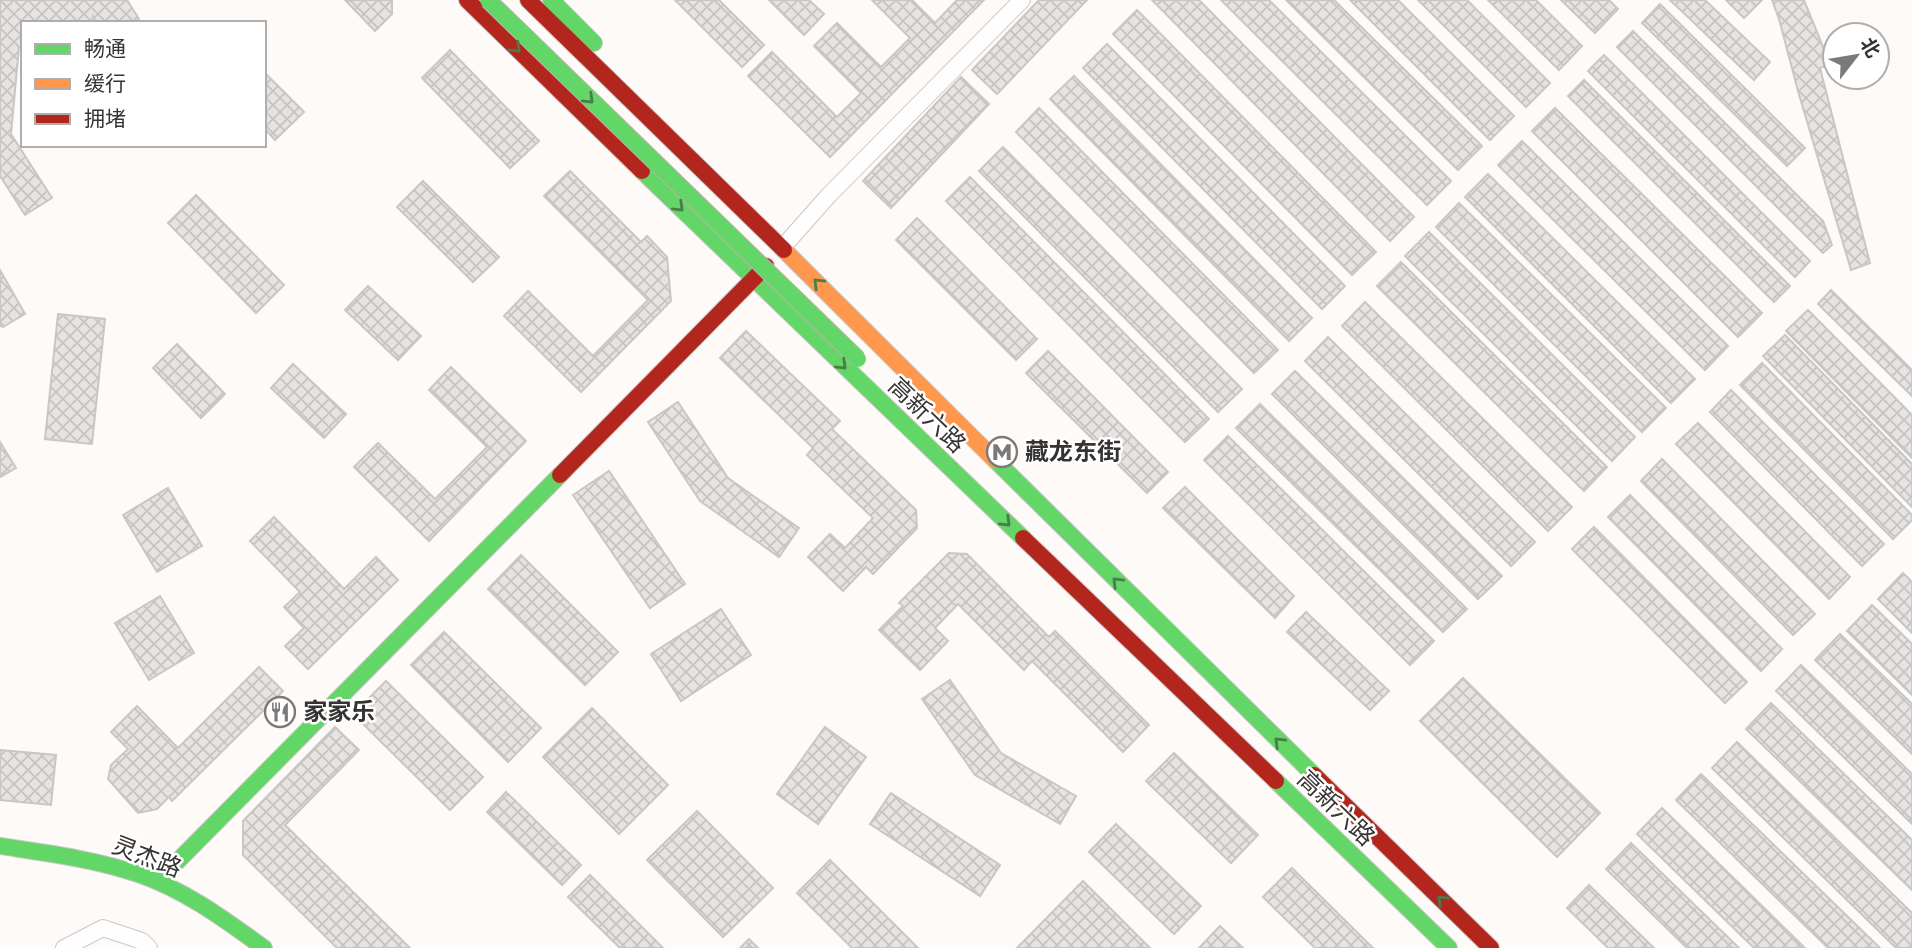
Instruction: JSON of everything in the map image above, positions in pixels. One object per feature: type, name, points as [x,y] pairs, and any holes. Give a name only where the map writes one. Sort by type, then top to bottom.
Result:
[{"type":"main road","name":"高新六路","points":[[467,0],[754,280],[1449,948]]},
{"type":"main road","points":[[488,0],[858,359]]},
{"type":"main road","name":"高新六路","points":[[528,0],[1491,948]]},
{"type":"main road","points":[[551,0],[594,43]]},
{"type":"main road","points":[[158,881],[754,280],[782,248]]},
{"type":"main road","name":"灵杰路","points":[[0,846],[102,863],[158,881],[217,914],[264,948]]},
{"type":"street","points":[[782,248],[829,195],[1022,0]]},
{"type":"street","points":[[64,948],[103,928],[142,941],[149,948]]},
{"type":"building","points":[[0,0],[127,0],[139,19],[136,21],[96,21],[93,16],[92,21],[21,21],[21,47],[11,134],[52,198],[25,215],[0,176]]},
{"type":"building","points":[[345,0],[392,0],[392,14],[375,31]]},
{"type":"building","points":[[675,0],[719,0],[764,45],[742,67]]},
{"type":"building","points":[[769,0],[809,0],[824,14],[804,35]]},
{"type":"building","points":[[872,0],[912,0],[935,23],[957,0],[984,0],[830,157],[748,76],[772,52],[837,117],[861,93],[814,46],[837,23],[881,67],[910,38]]},
{"type":"building","points":[[1039,0],[1087,0],[997,94],[972,70]]},
{"type":"building","points":[[1152,0],[1199,0],[1414,217],[1390,241]]},
{"type":"building","points":[[1221,0],[1269,0],[1451,181],[1427,205]]},
{"type":"building","points":[[1286,0],[1334,0],[1482,146],[1458,170]]},
{"type":"building","points":[[1350,0],[1398,0],[1514,116],[1490,140]]},
{"type":"building","points":[[1418,0],[1467,0],[1550,83],[1526,107]]},
{"type":"building","points":[[1488,0],[1536,0],[1582,46],[1559,70]]},
{"type":"building","points":[[1561,0],[1609,0],[1618,9],[1595,33]]},
{"type":"building","points":[[1670,0],[1705,0],[1770,62],[1754,80]]},
{"type":"building","points":[[1726,0],[1762,0],[1744,18]]},
{"type":"building","points":[[1772,0],[1804,0],[1821,42],[1821,91],[1826,91],[1870,263],[1851,270],[1798,91]]},
{"type":"building","points":[[1660,4],[1805,148],[1787,166],[1642,23]]},
{"type":"building","points":[[1137,10],[1376,252],[1352,275],[1113,34]]},
{"type":"building","points":[[1633,31],[1823,221],[1832,245],[1823,253],[1617,47]]},
{"type":"building","points":[[1107,44],[1345,286],[1322,309],[1083,68]]},
{"type":"building","points":[[450,50],[539,141],[510,168],[422,78]]},
{"type":"building","points":[[1604,55],[1810,261],[1795,277],[1588,71]]},
{"type":"building","points":[[266,74],[304,112],[275,140],[266,130]]},
{"type":"building","points":[[1074,76],[1312,318],[1289,341],[1050,99]]},
{"type":"building","points":[[961,77],[989,104],[891,208],[863,181]]},
{"type":"building","points":[[1584,80],[1790,286],[1774,302],[1568,96]]},
{"type":"building","points":[[1039,108],[1278,350],[1254,373],[1016,132]]},
{"type":"building","points":[[1555,108],[1762,313],[1738,337],[1532,131]]},
{"type":"building","points":[[1522,141],[1728,346],[1705,370],[1498,165]]},
{"type":"building","points":[[1003,147],[1242,389],[1218,412],[979,171]]},
{"type":"building","points":[[570,171],[641,242],[647,236],[667,257],[671,301],[581,392],[504,316],[528,291],[593,356],[648,300],[544,196]]},
{"type":"building","points":[[1488,174],[1695,379],[1671,403],[1465,197]]},
{"type":"building","points":[[970,177],[1209,419],[1185,442],[946,201]]},
{"type":"building","points":[[423,181],[499,257],[473,282],[397,207]]},
{"type":"building","points":[[196,195],[284,285],[256,313],[168,223]]},
{"type":"building","points":[[1459,203],[1666,408],[1642,432],[1436,227]]},
{"type":"building","points":[[917,218],[1037,339],[1016,360],[896,240]]},
{"type":"building","points":[[1429,232],[1635,437],[1612,461],[1405,256]]},
{"type":"building","points":[[1401,262],[1607,467],[1584,491],[1377,286]]},
{"type":"building","points":[[0,270],[25,314],[3,327],[0,326]]},
{"type":"building","points":[[368,286],[421,336],[398,360],[345,310]]},
{"type":"building","points":[[1831,290],[1912,370],[1912,396],[1818,304]]},
{"type":"building","points":[[1365,302],[1572,507],[1548,531],[1342,326]]},
{"type":"building","points":[[1808,310],[1912,415],[1912,458],[1786,331]]},
{"type":"building","points":[[58,314],[105,319],[92,444],[45,439]]},
{"type":"building","points":[[746,331],[840,421],[832,429],[916,510],[917,528],[873,574],[866,567],[843,591],[808,557],[830,534],[845,548],[873,518],[807,455],[813,448],[720,358]]},
{"type":"building","points":[[1785,335],[1912,464],[1912,507],[1763,356]]},
{"type":"building","points":[[1328,337],[1535,542],[1511,566],[1305,361]]},
{"type":"building","points":[[177,344],[225,394],[201,418],[153,368]]},
{"type":"building","points":[[1048,351],[1168,472],[1147,493],[1026,373]]},
{"type":"building","points":[[1762,363],[1912,515],[1912,520],[1893,539],[1740,385]]},
{"type":"building","points":[[293,364],[346,414],[324,438],[271,388]]},
{"type":"building","points":[[451,367],[526,441],[429,541],[354,467],[378,443],[435,499],[487,447],[429,390]]},
{"type":"building","points":[[1295,371],[1502,576],[1478,599],[1272,394]]},
{"type":"building","points":[[1731,390],[1884,544],[1862,566],[1710,412]]},
{"type":"building","points":[[678,402],[728,478],[799,528],[779,557],[700,501],[648,422]]},
{"type":"building","points":[[1260,404],[1467,609],[1443,632],[1236,428]]},
{"type":"building","points":[[1698,423],[1850,577],[1829,599],[1676,444]]},
{"type":"building","points":[[1228,436],[1434,641],[1410,665],[1204,460]]},
{"type":"building","points":[[0,442],[16,468],[0,477]]},
{"type":"building","points":[[1662,459],[1815,614],[1793,635],[1641,481]]},
{"type":"building","points":[[609,471],[685,584],[650,608],[573,495]]},
{"type":"building","points":[[1185,487],[1294,596],[1275,618],[1163,508]]},
{"type":"building","points":[[168,488],[202,546],[157,572],[123,515]]},
{"type":"building","points":[[1630,495],[1782,649],[1761,671],[1608,517]]},
{"type":"building","points":[[274,517],[344,589],[376,557],[398,580],[308,669],[285,646],[304,628],[284,607],[300,592],[250,541]]},
{"type":"building","points":[[1594,527],[1747,682],[1725,703],[1572,549]]},
{"type":"building","points":[[949,553],[967,554],[1049,637],[1055,631],[1149,725],[1123,752],[1032,661],[1024,670],[958,604],[935,628],[948,641],[920,670],[879,630],[903,606],[899,603]]},
{"type":"building","points":[[521,555],[618,652],[585,685],[488,589]]},
{"type":"building","points":[[1903,573],[1912,582],[1912,633],[1878,599]]},
{"type":"building","points":[[160,596],[194,653],[149,680],[115,623]]},
{"type":"building","points":[[1872,605],[1912,644],[1912,695],[1847,631]]},
{"type":"building","points":[[721,609],[751,655],[681,701],[651,654]]},
{"type":"building","points":[[1306,612],[1389,691],[1370,710],[1287,632]]},
{"type":"building","points":[[444,632],[541,728],[508,762],[411,665]]},
{"type":"building","points":[[1840,634],[1912,704],[1912,754],[1815,660]]},
{"type":"building","points":[[1801,665],[1912,774],[1912,824],[1776,691]]},
{"type":"building","points":[[259,667],[283,691],[172,801],[169,797],[157,809],[138,813],[108,779],[111,765],[128,749],[111,732],[137,706],[178,748]]},
{"type":"building","points":[[1463,678],[1600,813],[1557,857],[1420,721]]},
{"type":"building","points":[[950,680],[1001,753],[1076,796],[1060,824],[975,775],[922,699]]},
{"type":"building","points":[[386,681],[483,777],[450,810],[353,714]]},
{"type":"building","points":[[1771,703],[1912,840],[1912,890],[1746,729]]},
{"type":"building","points":[[592,708],[668,785],[619,834],[543,757]]},
{"type":"building","points":[[335,727],[359,750],[285,825],[410,948],[337,948],[243,855],[243,821]]},
{"type":"building","points":[[825,727],[866,757],[818,824],[777,794]]},
{"type":"building","points":[[1737,742],[1912,913],[1912,948],[1896,948],[1712,768]]},
{"type":"building","points":[[0,750],[56,755],[51,805],[0,800]]},
{"type":"building","points":[[1174,753],[1258,835],[1231,863],[1146,781]]},
{"type":"building","points":[[1701,774],[1880,948],[1828,948],[1676,800]]},
{"type":"building","points":[[506,792],[581,865],[562,885],[487,812]]},
{"type":"building","points":[[891,793],[1000,865],[980,896],[870,824]]},
{"type":"building","points":[[1662,808],[1805,948],[1754,948],[1637,834]]},
{"type":"building","points":[[697,811],[773,888],[723,937],[647,860]]},
{"type":"building","points":[[1116,824],[1201,906],[1174,934],[1089,852]]},
{"type":"building","points":[[1631,843],[1739,948],[1687,948],[1606,869]]},
{"type":"building","points":[[830,860],[918,948],[852,948],[797,893]]},
{"type":"building","points":[[1292,868],[1373,948],[1315,948],[1263,897]]},
{"type":"building","points":[[590,875],[663,948],[620,948],[568,897]]},
{"type":"building","points":[[1083,881],[1150,948],[1017,948]]},
{"type":"building","points":[[1589,885],[1654,948],[1608,948],[1567,908]]},
{"type":"building","points":[[1220,926],[1243,948],[1199,948]]},
{"type":"building","points":[[749,939],[758,948],[740,948]]},
{"type":"traffic: fast","points":[[488,0],[858,359]]},
{"type":"traffic: fast","points":[[551,0],[594,43]]},
{"type":"traffic: fast","points":[[642,171],[1023,538]]},
{"type":"traffic: fast","points":[[995,460],[1314,775]]},
{"type":"traffic: fast","points":[[158,881],[560,475]]},
{"type":"traffic: fast","points":[[1276,781],[1449,948]]},
{"type":"traffic: fast","points":[[0,846],[87,860],[138,874],[172,888],[204,906],[264,948]]},
{"type":"traffic: slow","points":[[784,250],[995,460]]},
{"type":"traffic: jam","points":[[467,0],[642,171]]},
{"type":"traffic: jam","points":[[528,0],[784,250]]},
{"type":"traffic: jam","points":[[560,475],[766,266]]},
{"type":"traffic: jam","points":[[1023,538],[1276,781]]},
{"type":"traffic: jam","points":[[1314,775],[1491,948]]},
{"type":"place","name":"藏龙东街","points":[[1002,452]]},
{"type":"place","name":"家家乐","points":[[280,712]]}]
